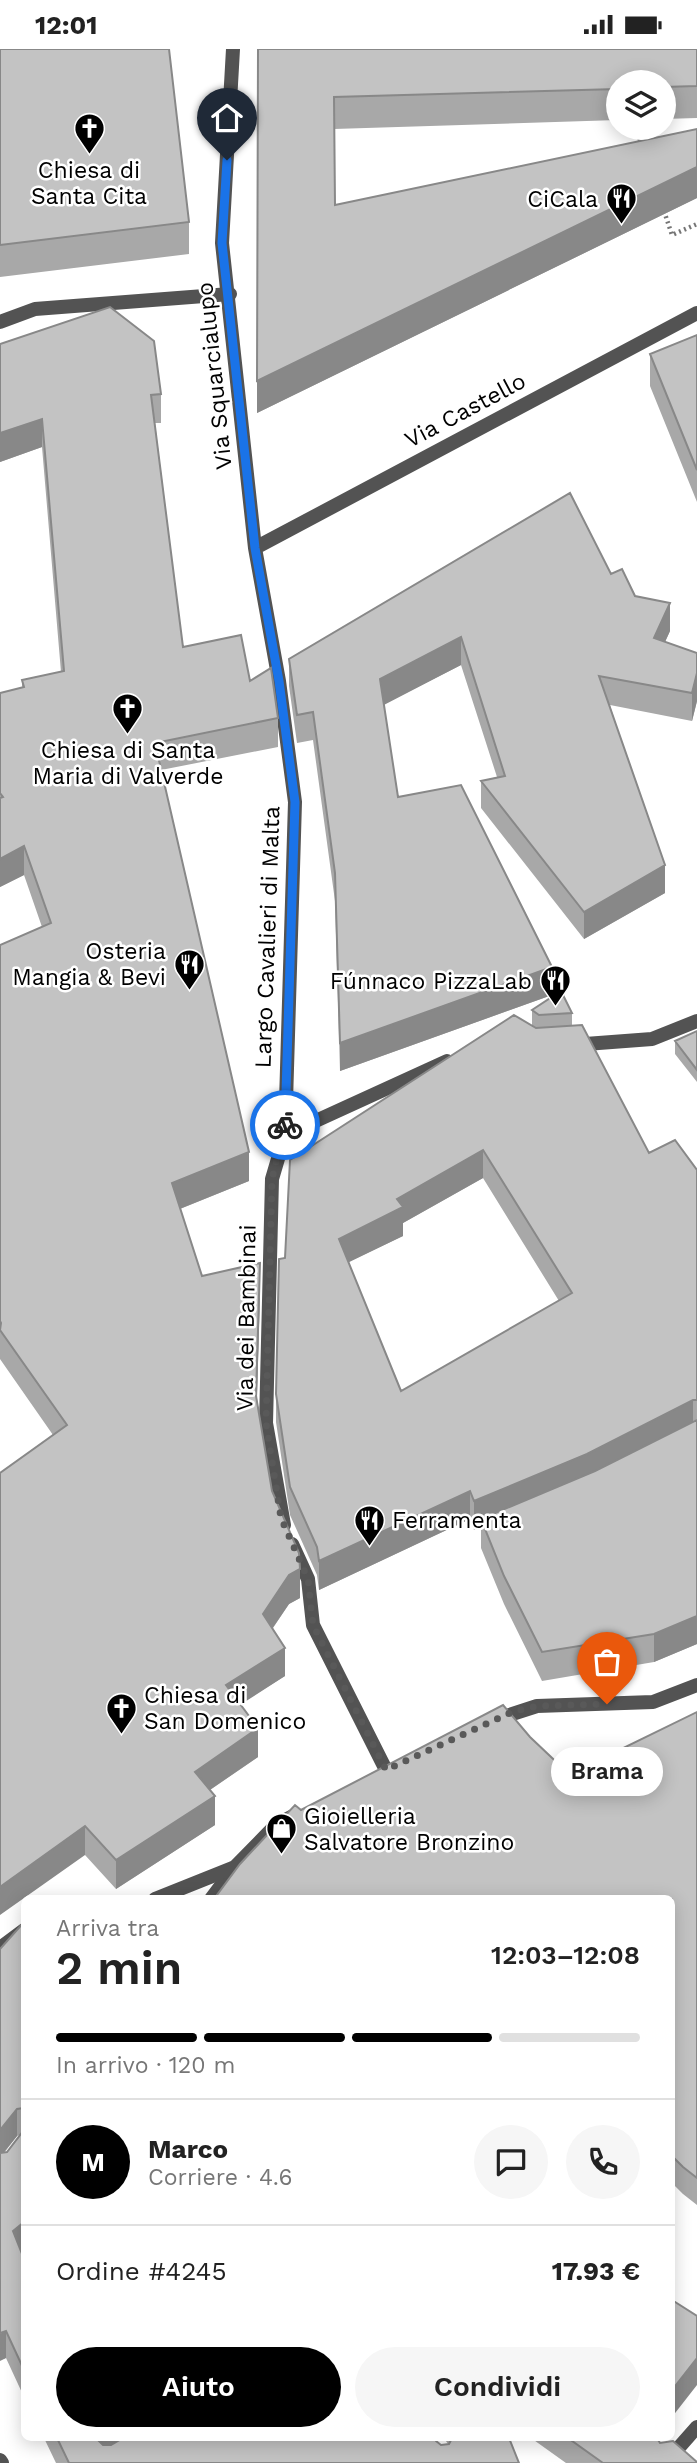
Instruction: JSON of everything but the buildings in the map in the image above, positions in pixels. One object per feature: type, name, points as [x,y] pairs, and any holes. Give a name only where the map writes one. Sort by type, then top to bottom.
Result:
[{"type":"street","name":"Via Squarcialupo","points":[[233,49],[222,243],[230,294],[255,548],[281,695]]},
{"type":"street","points":[[0,323],[35,309],[230,294]]},
{"type":"street","name":"Via Castello","points":[[255,548],[697,313]]},
{"type":"street","name":"Largo Cavalieri di Malta","points":[[272,1179],[285,1135],[295,802],[281,695]]},
{"type":"street","points":[[562,1045],[652,1039],[697,1021]]},
{"type":"street","points":[[285,1135],[464,1053]]},
{"type":"street","name":"Via dei Bambinai","points":[[272,1179],[266,1423],[281,1518],[308,1579],[313,1625],[386,1770]]},
{"type":"street","points":[[474,1729],[512,1712],[537,1706],[653,1702],[697,1685]]},
{"type":"street","points":[[214,1895],[235,1867],[276,1825],[313,1806]]},
{"type":"street","points":[[165,1895],[235,1867]]},
{"type":"street","points":[[0,1948],[21,1932]]},
{"type":"street","points":[[666,2462],[697,2427]]},
{"type":"path","points":[[640,140],[644,152]]},
{"type":"path","points":[[660,199],[673,235],[697,224]]},
{"type":"way so far","points":[[285,1125],[285,1135],[272,1179],[266,1423],[281,1518],[308,1579],[313,1625],[386,1770],[512,1712],[537,1706],[607,1704]]},
{"type":"place","name":"Chiesa di Santa Cita","points":[[89,156]]},
{"type":"place","name":"CiCala","points":[[621,226]]},
{"type":"place","name":"Chiesa di Santa Maria di Valverde","points":[[128,736]]},
{"type":"place","name":"Osteria Mangia & Bevi","points":[[189,991]]},
{"type":"place","name":"Fúnnaco PizzaLab","points":[[555,1008]]},
{"type":"place","name":"Ferramenta","points":[[369,1547]]},
{"type":"place","name":"Brama","points":[[607,1704]]},
{"type":"place","name":"Chiesa di San Domenico","points":[[121,1735]]},
{"type":"place","name":"Gioielleria Salvatore Bronzino","points":[[281,1856]]},
{"type":"route","points":[[227,160],[222,243],[230,294],[255,548],[279,681],[295,802],[285,1125]]}]
